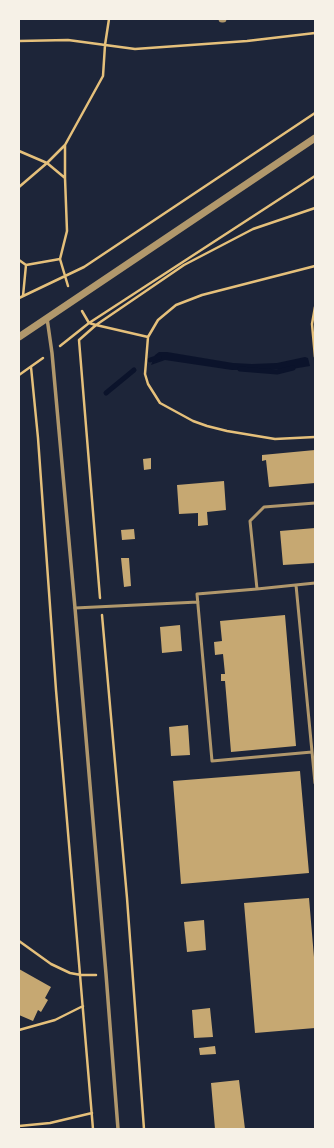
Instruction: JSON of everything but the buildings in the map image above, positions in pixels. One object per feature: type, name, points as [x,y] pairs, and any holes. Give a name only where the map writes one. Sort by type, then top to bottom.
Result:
[{"type":"street","points":[[19,337],[315,138]]},
{"type":"street","points":[[47,318],[52,353],[75,608],[118,1129]]},
{"type":"lane","points":[[257,589],[250,522],[264,507],[315,503]]},
{"type":"lane","points":[[312,752],[212,762],[197,594],[315,584]]},
{"type":"lane","points":[[296,585],[315,783]]},
{"type":"lane","points":[[75,608],[198,602]]},
{"type":"path","points":[[19,187],[65,145],[103,76],[105,45],[110,19]]},
{"type":"path","points":[[19,41],[68,40],[135,49],[247,41],[315,33]]},
{"type":"path","points":[[19,298],[84,267],[315,114]]},
{"type":"path","points":[[65,145],[67,231],[60,259],[68,286]]},
{"type":"path","points":[[19,151],[47,163],[65,178]]},
{"type":"path","points":[[64,343],[89,323],[315,176]]},
{"type":"path","points":[[19,260],[26,265],[60,259]]},
{"type":"path","points":[[23,296],[26,265]]},
{"type":"path","points":[[315,266],[202,295],[176,305],[158,320],[148,337],[145,374],[148,384],[160,403],[193,421],[227,431],[276,439],[315,437]]},
{"type":"path","points":[[315,307],[312,324],[315,357]]},
{"type":"path","points":[[82,311],[89,323],[148,337]]},
{"type":"path","points":[[19,375],[40,361]]},
{"type":"path","points":[[31,367],[38,438],[56,690],[94,1129]]},
{"type":"path","points":[[19,941],[51,964],[70,973],[81,975],[106,974]]},
{"type":"path","points":[[19,1030],[55,1020],[83,1006]]},
{"type":"path","points":[[19,1126],[50,1123],[92,1113]]},
{"type":"shaded area","points":[[19,19],[315,19],[315,1129],[19,1129]]},
{"type":"shaded area","points":[[159,352],[233,363],[252,364],[277,363],[305,357],[308,358],[310,366],[292,369],[232,370],[165,360],[151,365],[155,355]]},
{"type":"waterway","points":[[150,360],[159,357]]},
{"type":"waterway","points":[[240,369],[277,372],[293,368]]},
{"type":"waterway","points":[[106,393],[134,370]]}]
